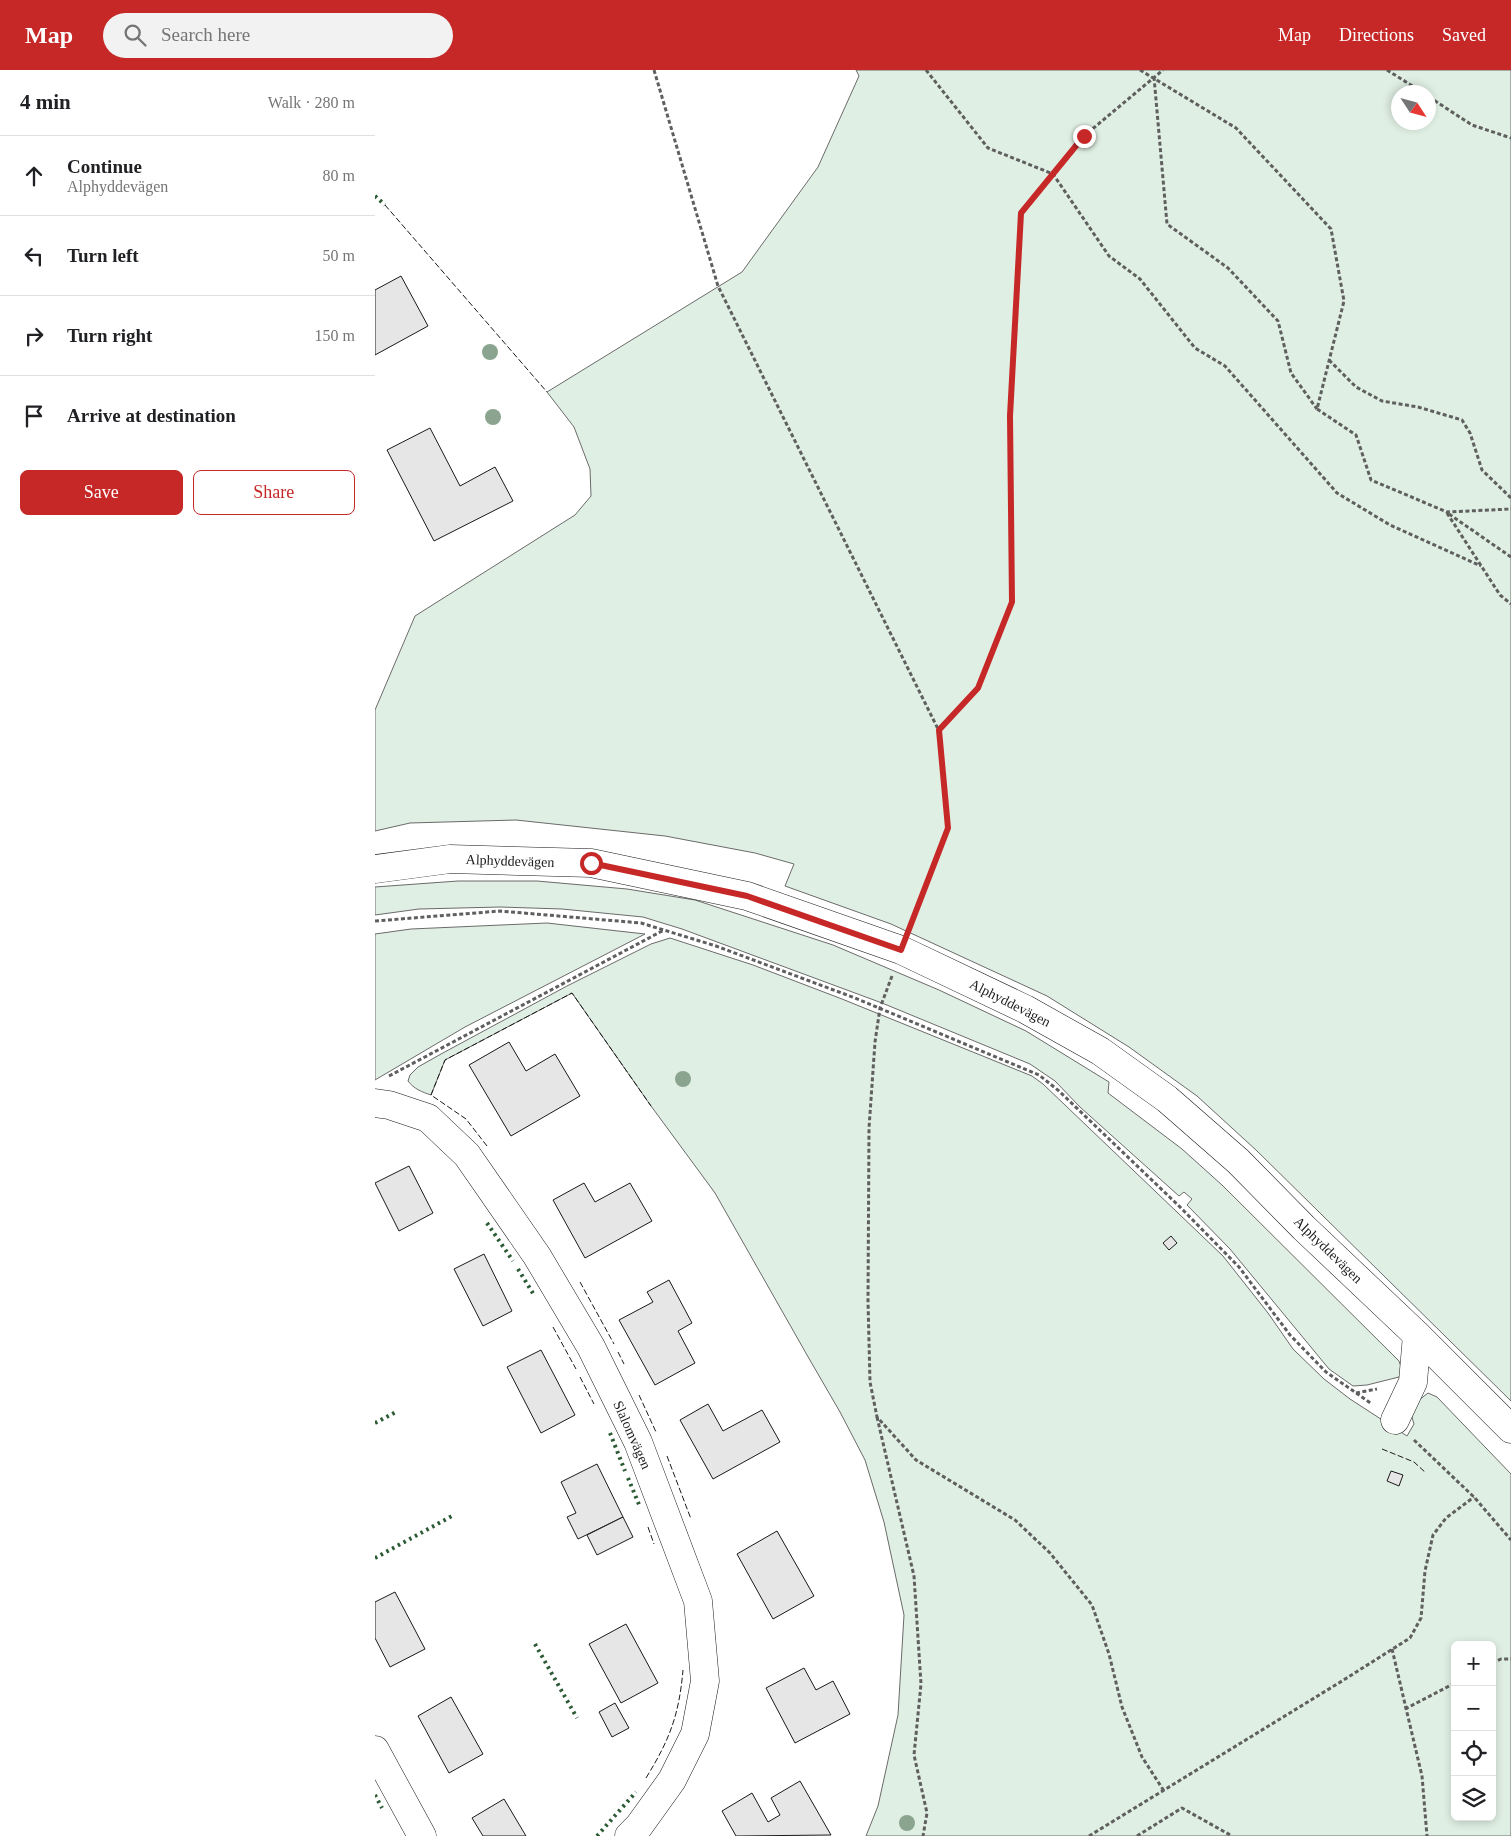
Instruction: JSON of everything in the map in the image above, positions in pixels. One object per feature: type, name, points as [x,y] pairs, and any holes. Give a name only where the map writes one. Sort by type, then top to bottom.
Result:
[{"type":"street","name":"Alphyddevägen","points":[[375,870],[450,859],[591,863],[747,896],[898,960],[1025,1009],[1100,1051],[1167,1099],[1238,1162],[1511,1429]]},
{"type":"street","name":"Slalomvägen","points":[[375,1103],[389,1105],[428,1118],[441,1130],[467,1155],[537,1256],[591,1347],[638,1442],[698,1601],[705,1681],[695,1734],[672,1780],[639,1826],[629,1836]]},
{"type":"street","points":[[1395,1420],[1413,1382],[1417,1335]]},
{"type":"street","points":[[375,1750],[422,1836]]},
{"type":"path","points":[[654,70],[718,286],[857,561],[939,730],[948,828],[880,1008],[875,1042],[869,1128],[868,1301],[870,1373],[877,1417],[914,1576],[921,1684],[914,1755],[927,1813],[923,1836]]},
{"type":"path","points":[[926,70],[988,148],[1053,174],[1109,256],[1140,279],[1195,348],[1225,366],[1337,493],[1390,525],[1481,566]]},
{"type":"path","points":[[1140,70],[1236,128],[1331,229],[1344,301],[1317,409]]},
{"type":"path","points":[[939,730],[978,688],[1012,602],[1010,416],[1021,213],[1084,136],[1163,70]]},
{"type":"path","points":[[1387,70],[1411,85]]},
{"type":"path","points":[[1153,77],[1167,224],[1228,268],[1278,321],[1291,374],[1317,409],[1356,435],[1371,480],[1447,512],[1511,557]]},
{"type":"path","points":[[1436,101],[1472,124],[1511,138]]},
{"type":"path","points":[[1329,360],[1356,387],[1383,401],[1418,407],[1462,420],[1470,433],[1482,470],[1511,498]]},
{"type":"path","points":[[1447,512],[1511,510]]},
{"type":"path","points":[[1447,512],[1500,595],[1511,604]]},
{"type":"path","points":[[375,921],[500,911],[641,923],[717,946],[880,1008],[1039,1075],[1059,1091],[1179,1206],[1239,1267],[1290,1335],[1326,1372],[1395,1420],[1451,1477],[1474,1497],[1511,1540]]},
{"type":"path","points":[[386,1079],[392,1073],[665,930]]},
{"type":"path","points":[[1356,1393],[1413,1382]]},
{"type":"path","points":[[877,1417],[916,1460],[1015,1520],[1050,1553],[1093,1605],[1109,1654],[1122,1707],[1142,1757],[1164,1791]]},
{"type":"path","points":[[1089,1836],[1410,1638],[1421,1618],[1425,1571],[1433,1536],[1446,1518],[1474,1497]]},
{"type":"path","points":[[1392,1649],[1422,1776],[1427,1836]]},
{"type":"path","points":[[1496,1661],[1511,1659]]},
{"type":"path","points":[[1405,1709],[1451,1685]]},
{"type":"path","points":[[1137,1836],[1182,1808],[1232,1836]]},
{"type":"green space","points":[[856,70],[1511,70],[1511,1401],[1256,1150],[1197,1096],[1129,1047],[1047,996],[891,924],[785,886],[794,864],[755,853],[665,836],[516,820],[410,823],[375,831],[375,710],[415,616],[575,515],[591,496],[590,469],[574,427],[547,392],[742,272],[818,167],[859,76]]},
{"type":"green space","points":[[458,881],[537,881],[627,889],[695,900],[833,945],[939,990],[1026,1031],[1109,1082],[1108,1093],[1182,1149],[1222,1185],[1399,1361],[1402,1370],[1399,1377],[1367,1385],[1353,1386],[1329,1369],[1230,1249],[1187,1205],[1192,1199],[1184,1192],[1179,1196],[1080,1107],[1055,1081],[1030,1064],[882,1003],[682,929],[643,917],[562,909],[500,907],[419,909],[375,915],[375,887]]},
{"type":"green space","points":[[547,923],[645,934],[465,1027],[375,1080],[375,934],[411,929]]},
{"type":"green space","points":[[670,938],[753,965],[1032,1076],[1043,1084],[1223,1256],[1268,1313],[1293,1349],[1324,1379],[1350,1399],[1407,1436],[1414,1424],[1411,1414],[1419,1400],[1428,1393],[1437,1397],[1511,1474],[1511,1836],[866,1836],[878,1806],[898,1715],[904,1615],[884,1522],[865,1460],[840,1412],[715,1193],[572,993],[445,1060],[431,1095],[416,1088],[408,1081],[410,1075],[418,1067],[567,986],[651,944]]},
{"type":"building","points":[[401,276],[428,326],[375,355],[375,290]]},
{"type":"building","points":[[430,428],[460,486],[495,467],[513,501],[434,541],[387,450]]},
{"type":"building","points":[[509,1042],[526,1071],[555,1054],[580,1096],[511,1136],[469,1065]]},
{"type":"building","points":[[409,1166],[433,1213],[399,1231],[375,1183]]},
{"type":"building","points":[[584,1183],[595,1202],[630,1183],[652,1221],[585,1258],[553,1200]]},
{"type":"building","points":[[1171,1236],[1177,1243],[1169,1250],[1163,1243]]},
{"type":"building","points":[[484,1254],[512,1311],[483,1326],[454,1269]]},
{"type":"building","points":[[669,1280],[692,1323],[678,1331],[695,1363],[655,1385],[619,1320],[653,1302],[647,1292]]},
{"type":"building","points":[[541,1350],[575,1415],[541,1433],[507,1367]]},
{"type":"building","points":[[708,1404],[723,1431],[762,1410],[780,1442],[713,1479],[680,1420]]},
{"type":"building","points":[[597,1464],[623,1517],[578,1539],[567,1517],[576,1513],[561,1482]]},
{"type":"building","points":[[1391,1471],[1403,1475],[1399,1486],[1387,1481]]},
{"type":"building","points":[[623,1517],[633,1537],[597,1555],[587,1535]]},
{"type":"building","points":[[777,1531],[814,1596],[773,1619],[737,1554]]},
{"type":"building","points":[[395,1592],[425,1649],[390,1667],[375,1638],[375,1602]]},
{"type":"building","points":[[626,1624],[658,1683],[621,1703],[589,1644]]},
{"type":"building","points":[[804,1668],[816,1690],[833,1681],[850,1714],[795,1743],[766,1688]]},
{"type":"building","points":[[451,1697],[483,1754],[449,1773],[418,1716]]},
{"type":"building","points":[[615,1703],[629,1728],[612,1737],[599,1712]]},
{"type":"building","points":[[800,1781],[831,1835],[736,1836],[722,1811],[752,1793],[768,1822],[780,1815],[771,1798]]},
{"type":"building","points":[[504,1799],[526,1836],[483,1836],[472,1818]]},
{"type":"hedge","points":[[375,196],[385,205]]},
{"type":"hedge","points":[[487,1223],[513,1261]]},
{"type":"hedge","points":[[518,1269],[534,1295]]},
{"type":"hedge","points":[[375,1423],[396,1412]]},
{"type":"hedge","points":[[610,1433],[625,1471]]},
{"type":"hedge","points":[[628,1478],[640,1507]]},
{"type":"hedge","points":[[375,1558],[452,1516]]},
{"type":"hedge","points":[[535,1644],[577,1718]]},
{"type":"hedge","points":[[597,1836],[636,1792]]},
{"type":"hedge","points":[[375,1795],[382,1808]]},
{"type":"fence","points":[[385,205],[547,392]]},
{"type":"fence","points":[[487,1146],[466,1119],[431,1095],[445,1060],[572,993],[651,1106]]},
{"type":"fence","points":[[580,1282],[614,1344]]},
{"type":"fence","points":[[553,1327],[576,1369]]},
{"type":"fence","points":[[618,1352],[624,1364]]},
{"type":"fence","points":[[580,1377],[594,1404]]},
{"type":"fence","points":[[639,1395],[656,1432]]},
{"type":"fence","points":[[1382,1449],[1414,1462],[1426,1473]]},
{"type":"fence","points":[[667,1456],[691,1519]]},
{"type":"fence","points":[[648,1527],[654,1544]]},
{"type":"fence","points":[[646,1778],[672,1726],[679,1700],[683,1670]]},
{"type":"route","points":[[591,863],[747,896],[901,950],[948,828],[939,730],[978,688],[1012,602],[1010,416],[1021,213],[1084,136]]}]
